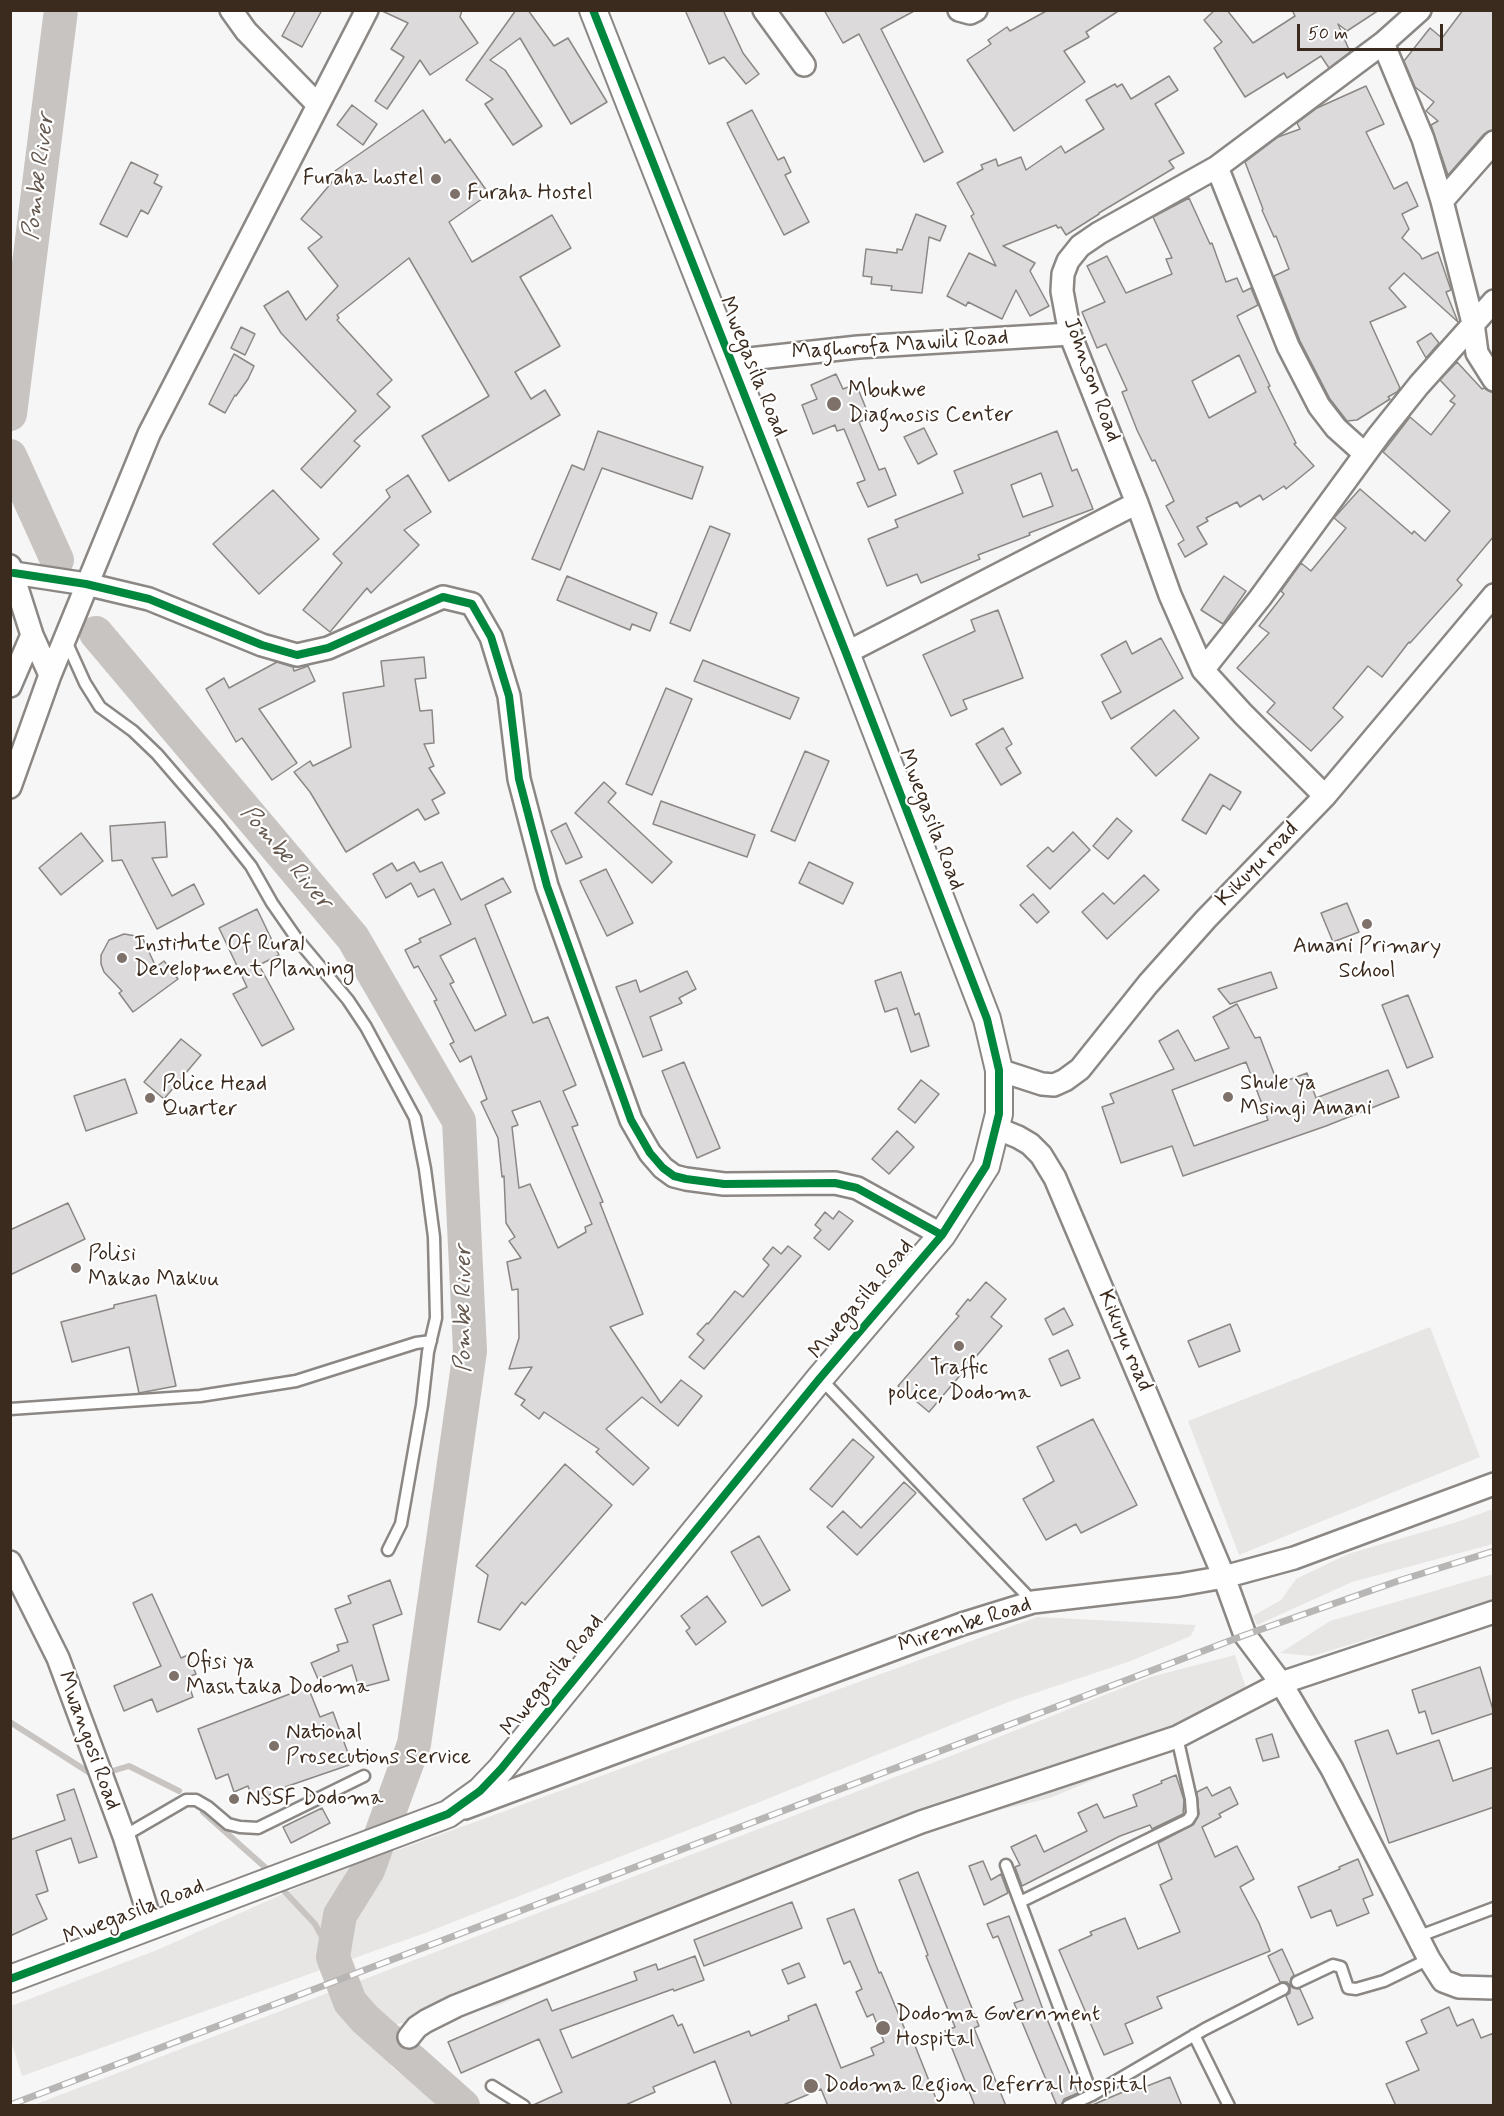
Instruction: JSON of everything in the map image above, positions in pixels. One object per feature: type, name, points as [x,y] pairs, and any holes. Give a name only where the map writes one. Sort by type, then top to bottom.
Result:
[{"type":"street","points":[[231,10],[246,31],[318,105]]},
{"type":"street","points":[[10,787],[64,638],[149,434],[367,10]]},
{"type":"street","name":"Mwegasila Road","points":[[10,1979],[448,1814],[480,1791],[820,1378],[942,1235],[986,1166],[999,1114],[999,1070],[987,1018],[593,10]]},
{"type":"street","points":[[764,10],[804,65]]},
{"type":"street","points":[[959,10],[970,13],[976,10]]},
{"type":"street","name":"Johnson Road","points":[[1325,796],[1243,714],[1203,670],[1170,595],[1137,503],[1070,334],[1062,291],[1063,274],[1068,261],[1080,246],[1217,167],[1383,43],[1420,10]]},
{"type":"street","points":[[1383,43],[1423,139],[1442,201],[1473,323],[1477,353],[1494,380]]},
{"type":"street","points":[[1442,201],[1494,142]]},
{"type":"street","points":[[1217,167],[1288,346],[1319,406],[1336,428],[1365,454]]},
{"type":"street","points":[[1203,670],[1260,598],[1365,454],[1419,385],[1494,301]]},
{"type":"street","name":"Maghorofa Mawili Road","points":[[730,361],[858,347],[1070,334]]},
{"type":"street","points":[[846,653],[1137,503]]},
{"type":"street","points":[[50,675],[32,635],[12,570],[149,599],[262,645],[297,655],[328,648],[443,597],[472,604],[490,637],[508,696],[519,779],[547,886],[632,1120],[650,1153],[663,1168],[674,1176],[686,1179],[724,1184],[836,1183],[857,1188],[942,1235]]},
{"type":"street","name":"Kikuyu road","points":[[999,1070],[1042,1084],[1054,1085],[1080,1069],[1148,984],[1206,919],[1325,796],[1494,595]]},
{"type":"street","points":[[10,686],[32,635]]},
{"type":"street","name":"Kikuyu road","points":[[996,1128],[1030,1144],[1041,1155],[1055,1178],[1224,1577],[1245,1635],[1281,1683],[1332,1769],[1429,1959],[1443,1980],[1459,1987],[1494,1988]]},
{"type":"street","name":"Mirembe Road","points":[[448,1814],[962,1623],[1033,1602],[1179,1585],[1224,1577],[1294,1558],[1494,1484]]},
{"type":"street","name":"Mwangosi Road","points":[[10,1562],[58,1658],[123,1836],[152,1926]]},
{"type":"street","points":[[409,2037],[426,2021],[456,2006],[921,1822],[1177,1737],[1281,1683],[1494,1612]]},
{"type":"lane","points":[[64,638],[92,696],[100,707],[133,731],[157,753],[251,866],[272,903],[297,939],[348,1000],[366,1027],[416,1118],[434,1238],[436,1318],[401,1524],[388,1550]]},
{"type":"lane","points":[[10,1409],[200,1396],[296,1381],[416,1343],[431,1341]]},
{"type":"lane","points":[[820,1378],[1033,1602]]},
{"type":"lane","points":[[1020,1902],[1188,1820],[1191,1814],[1191,1799],[1177,1737]]},
{"type":"lane","points":[[123,1836],[186,1800],[196,1800],[228,1824],[258,1828],[364,1776]]},
{"type":"lane","points":[[1006,1865],[1092,2095]]},
{"type":"lane","points":[[1417,1937],[1494,1908]]},
{"type":"lane","points":[[1297,1982],[1333,1965],[1341,1967],[1348,1988],[1356,1989],[1384,1981],[1429,1959]]},
{"type":"lane","points":[[1068,2106],[1092,2095],[1194,2035],[1282,1989]]},
{"type":"lane","points":[[1194,2035],[1229,2106]]},
{"type":"lane","points":[[492,2086],[524,2106]]},
{"type":"shaded area","points":[[1430,1327],[1480,1457],[1239,1555],[1188,1421]]},
{"type":"shaded area","points":[[1493,1509],[1493,1544],[1352,1582],[1257,1625],[1253,1616],[1281,1600],[1296,1579],[1348,1554]]},
{"type":"shaded area","points":[[1493,1574],[1493,1605],[1452,1614],[1312,1656],[1280,1653],[1330,1621]]},
{"type":"shaded area","points":[[1037,1617],[1196,1625],[1191,1636],[1128,1662],[1011,1701],[425,1933],[22,2076],[11,2041],[11,2006],[157,1950],[310,1882]]},
{"type":"shaded area","points":[[1235,1655],[1251,1703],[1201,1739],[1151,1756],[1050,1798],[983,1814],[730,1905],[497,2006],[397,2024],[391,2066],[429,2096],[435,2105],[31,2106],[966,1750],[1150,1677]]},
{"type":"building","points":[[296,10],[322,10],[302,47],[282,36]]},
{"type":"building","points":[[380,10],[462,10],[460,17],[478,43],[430,75],[420,60],[387,109],[375,101],[404,57],[391,49],[408,23]]},
{"type":"building","points":[[516,10],[528,10],[554,46],[568,38],[607,102],[571,124],[520,38],[490,60],[505,70],[542,126],[513,145],[485,104],[493,99],[466,80]]},
{"type":"building","points":[[685,10],[723,10],[743,53],[759,74],[746,84],[724,57],[709,64]]},
{"type":"building","points":[[824,10],[916,10],[881,29],[943,152],[924,162],[859,34],[843,43]]},
{"type":"building","points":[[1048,10],[1120,10],[1086,32],[1089,37],[1064,51],[1085,82],[1014,131],[967,60],[991,44],[988,40],[1007,27],[1010,31]]},
{"type":"building","points":[[1215,10],[1227,10],[1253,43],[1295,16],[1292,10],[1379,10],[1347,31],[1338,24],[1350,52],[1329,68],[1321,56],[1287,78],[1284,73],[1245,97],[1214,48],[1222,42],[1204,20]]},
{"type":"building","points":[[1463,10],[1494,10],[1494,130],[1484,134],[1448,175],[1431,125],[1438,121],[1426,111],[1434,102],[1415,87],[1404,61],[1430,28],[1442,38]]},
{"type":"building","points":[[1169,76],[1178,90],[1155,104],[1184,153],[1169,161],[1174,168],[1066,235],[1061,227],[1058,228],[1056,225],[1003,246],[1035,263],[1030,271],[1049,306],[1030,316],[1016,290],[1002,319],[968,302],[966,306],[947,296],[969,253],[996,266],[971,216],[974,214],[957,183],[983,169],[981,165],[996,159],[998,166],[1021,157],[1026,170],[1061,146],[1065,153],[1104,129],[1086,100],[1115,84],[1117,87],[1122,84],[1131,99]]},
{"type":"building","points":[[1366,86],[1384,124],[1366,132],[1394,189],[1407,182],[1418,206],[1402,214],[1409,229],[1402,238],[1422,259],[1438,252],[1451,290],[1446,292],[1458,322],[1404,273],[1389,288],[1406,307],[1370,322],[1400,388],[1388,397],[1390,399],[1357,420],[1347,421],[1330,399],[1300,341],[1274,276],[1289,269],[1276,236],[1274,237],[1262,210],[1245,162],[1278,137],[1300,129],[1297,123],[1317,108]]},
{"type":"building","points":[[352,105],[377,124],[363,145],[337,125]]},
{"type":"building","points":[[423,110],[445,143],[450,139],[489,194],[449,222],[472,262],[552,215],[571,248],[520,277],[560,346],[515,372],[531,399],[545,390],[560,415],[449,481],[422,436],[489,396],[409,258],[337,315],[339,318],[337,320],[392,380],[377,394],[390,407],[354,441],[360,446],[321,488],[301,469],[356,411],[281,333],[264,306],[288,291],[306,320],[338,286],[308,248],[322,237],[301,219],[337,176],[332,173]]},
{"type":"building","points":[[752,110],[778,160],[784,157],[791,172],[785,175],[809,222],[784,235],[727,123]]},
{"type":"building","points":[[131,162],[158,175],[154,183],[162,187],[148,214],[141,210],[127,237],[100,224]]},
{"type":"building","points":[[1189,198],[1210,244],[1212,243],[1226,282],[1237,278],[1243,292],[1251,288],[1258,305],[1237,316],[1296,443],[1294,444],[1314,466],[1286,489],[1284,486],[1263,500],[1260,495],[1240,507],[1237,502],[1206,518],[1208,521],[1197,527],[1207,544],[1185,557],[1178,544],[1184,540],[1166,506],[1174,501],[1155,460],[1152,461],[1137,430],[1122,392],[1127,390],[1106,344],[1097,348],[1082,312],[1105,302],[1087,266],[1107,256],[1126,293],[1172,274],[1166,259],[1172,258],[1153,217]],"holes":[[[1239,355],[1256,392],[1209,418],[1192,381]]]},
{"type":"building","points":[[916,214],[946,226],[940,241],[929,237],[922,293],[891,290],[892,286],[871,284],[872,277],[863,276],[866,249],[897,253],[897,249],[902,250]]},
{"type":"building","points":[[241,327],[255,334],[245,355],[231,348]]},
{"type":"building","points":[[1431,333],[1439,343],[1426,358],[1417,342]]},
{"type":"building","points":[[234,354],[254,366],[225,413],[209,404]]},
{"type":"building","points":[[1457,362],[1482,389],[1494,393],[1494,536],[1457,580],[1462,585],[1409,642],[1382,677],[1368,666],[1333,708],[1343,717],[1311,751],[1267,712],[1275,703],[1237,668],[1269,633],[1259,626],[1284,594],[1281,591],[1301,563],[1311,571],[1346,528],[1334,518],[1360,489],[1412,534],[1414,531],[1425,541],[1450,511],[1383,452],[1410,417],[1431,435],[1455,404],[1450,401],[1455,396],[1440,380]]},
{"type":"building","points":[[836,374],[843,389],[856,384],[870,418],[859,422],[879,470],[885,468],[896,495],[868,507],[857,483],[865,480],[844,429],[837,431],[835,425],[813,434],[802,405],[817,399],[811,385]]},
{"type":"building","points":[[924,428],[937,454],[918,464],[904,437]]},
{"type":"building","points":[[598,431],[703,467],[692,499],[602,468],[560,570],[532,559],[572,465],[584,470]]},
{"type":"building","points":[[1057,431],[1072,471],[1077,469],[1093,509],[1029,533],[1030,535],[978,555],[980,559],[921,583],[917,574],[887,586],[868,539],[898,527],[895,520],[963,493],[954,471]],"holes":[[[1041,473],[1053,506],[1023,517],[1011,485]]]},
{"type":"building","points":[[408,475],[431,512],[404,530],[419,545],[371,593],[367,588],[330,632],[303,610],[342,563],[333,554],[390,497],[386,490]]},
{"type":"building","points":[[273,490],[319,539],[259,594],[213,544]]},
{"type":"building","points":[[710,526],[730,534],[690,631],[670,623]]},
{"type":"building","points":[[567,576],[657,613],[650,631],[632,624],[630,630],[557,600]]},
{"type":"building","points":[[1224,576],[1246,591],[1223,624],[1201,610]]},
{"type":"building","points":[[998,610],[1023,678],[963,700],[967,709],[951,716],[923,655],[975,631],[971,620]]},
{"type":"building","points":[[1161,638],[1183,678],[1111,719],[1102,702],[1121,692],[1101,655],[1126,641],[1132,654]]},
{"type":"building","points":[[424,657],[426,678],[415,679],[420,711],[432,710],[434,743],[424,744],[434,766],[429,768],[445,793],[432,800],[439,813],[425,820],[418,809],[346,852],[310,792],[294,772],[310,761],[313,766],[351,747],[343,693],[384,686],[381,661]]},
{"type":"building","points":[[703,660],[799,698],[790,719],[694,681]]},
{"type":"building","points":[[277,662],[293,667],[294,671],[308,666],[315,681],[259,709],[297,763],[272,780],[242,738],[236,742],[206,689],[224,678],[229,688]]},
{"type":"building","points":[[666,688],[692,699],[652,795],[626,784]]},
{"type":"building","points":[[1174,710],[1199,738],[1156,776],[1131,748]]},
{"type":"building","points":[[1003,728],[1012,744],[1006,748],[1021,773],[1001,785],[976,744]]},
{"type":"building","points":[[805,751],[829,761],[795,841],[771,831]]},
{"type":"building","points":[[1210,774],[1241,792],[1230,810],[1223,805],[1206,834],[1182,820]]},
{"type":"building","points":[[604,782],[616,793],[608,802],[672,862],[652,883],[575,813]]},
{"type":"building","points":[[661,801],[755,835],[747,857],[653,824]]},
{"type":"building","points":[[1117,818],[1132,831],[1108,859],[1093,846]]},
{"type":"building","points":[[165,822],[167,857],[152,858],[172,896],[194,884],[204,904],[157,929],[122,860],[112,861],[110,826]]},
{"type":"building","points":[[566,823],[582,857],[566,864],[551,831]]},
{"type":"building","points":[[1073,832],[1090,850],[1050,889],[1027,866],[1048,847],[1053,852]]},
{"type":"building","points":[[81,833],[103,861],[61,895],[39,868]]},
{"type":"building","points":[[414,862],[420,872],[442,862],[461,900],[503,878],[511,892],[485,905],[533,1023],[548,1017],[576,1085],[563,1091],[578,1125],[572,1127],[603,1202],[600,1203],[643,1314],[610,1327],[661,1403],[681,1380],[702,1396],[678,1426],[642,1397],[606,1429],[649,1468],[633,1485],[596,1452],[599,1449],[544,1412],[539,1419],[521,1405],[525,1400],[515,1394],[532,1367],[509,1369],[519,1338],[518,1289],[512,1290],[507,1262],[521,1258],[509,1241],[515,1237],[506,1223],[504,1176],[502,1177],[498,1138],[481,1102],[487,1099],[471,1056],[460,1062],[450,1044],[454,1042],[434,1001],[437,1000],[418,966],[414,968],[405,950],[421,942],[419,939],[451,924],[434,889],[418,897],[411,883],[386,898],[373,874],[392,863],[397,871]],"holes":[[[475,938],[506,1015],[475,1031],[450,984],[454,982],[440,956]],[[540,1101],[592,1224],[585,1227],[586,1232],[558,1248],[530,1184],[519,1188],[512,1127],[518,1125],[512,1111]]]},
{"type":"building","points":[[809,862],[853,883],[843,904],[799,883]]},
{"type":"building","points":[[606,869],[633,923],[607,936],[580,881]]},
{"type":"building","points":[[1144,875],[1159,890],[1107,939],[1082,912],[1103,893],[1114,904]]},
{"type":"building","points":[[1033,894],[1049,912],[1037,923],[1020,905]]},
{"type":"building","points":[[1347,903],[1359,932],[1333,942],[1321,913]]},
{"type":"building","points":[[257,909],[279,955],[259,965],[294,1029],[262,1046],[233,994],[247,987],[219,928]]},
{"type":"building","points":[[124,934],[142,937],[156,967],[164,961],[178,979],[133,1012],[119,993],[122,991],[104,972],[101,964],[101,955],[109,940]]},
{"type":"building","points":[[687,971],[696,989],[679,998],[682,1003],[650,1017],[662,1050],[643,1057],[616,987],[636,980],[640,992]]},
{"type":"building","points":[[901,972],[915,1015],[919,1013],[929,1046],[911,1052],[897,1008],[885,1012],[875,981]]},
{"type":"building","points":[[1271,972],[1277,988],[1230,1004],[1218,989]]},
{"type":"building","points":[[1408,995],[1433,1057],[1407,1068],[1382,1005]]},
{"type":"building","points":[[1237,1004],[1255,1038],[1260,1037],[1278,1084],[1307,1073],[1316,1098],[1388,1070],[1399,1097],[1326,1126],[1183,1176],[1172,1146],[1121,1163],[1102,1107],[1114,1103],[1110,1094],[1174,1069],[1159,1041],[1178,1030],[1195,1061],[1229,1048],[1213,1017]],"holes":[[[1246,1062],[1268,1120],[1194,1146],[1172,1090]]]},
{"type":"building","points":[[181,1039],[201,1055],[164,1099],[144,1082]]},
{"type":"building","points":[[684,1062],[720,1148],[697,1158],[662,1071]]},
{"type":"building","points":[[125,1079],[137,1113],[86,1131],[74,1096]]},
{"type":"building","points":[[921,1080],[939,1094],[915,1123],[898,1109]]},
{"type":"building","points":[[897,1131],[914,1147],[889,1174],[872,1159]]},
{"type":"building","points":[[68,1203],[85,1239],[10,1275],[10,1230]]},
{"type":"building","points":[[839,1211],[853,1221],[829,1250],[814,1238],[821,1230],[815,1225],[825,1212],[833,1219]]},
{"type":"building","points":[[788,1246],[801,1256],[704,1369],[689,1357],[704,1340],[697,1334],[735,1291],[743,1297],[769,1265],[763,1259],[773,1247],[781,1254]]},
{"type":"building","points":[[986,1282],[1006,1299],[991,1317],[1002,1326],[929,1412],[898,1386],[959,1316],[956,1314],[968,1299],[970,1301]]},
{"type":"building","points":[[156,1295],[176,1386],[139,1393],[129,1347],[72,1362],[61,1322],[114,1308],[114,1305]]},
{"type":"building","points":[[1064,1308],[1073,1325],[1053,1335],[1045,1319]]},
{"type":"building","points":[[1230,1324],[1240,1351],[1199,1367],[1188,1341]]},
{"type":"building","points":[[1068,1350],[1080,1378],[1061,1386],[1049,1359]]},
{"type":"building","points":[[1093,1419],[1137,1505],[1081,1533],[1076,1524],[1046,1540],[1023,1499],[1054,1481],[1037,1447]]},
{"type":"building","points":[[853,1439],[874,1457],[832,1507],[810,1489]]},
{"type":"building","points":[[565,1464],[612,1505],[525,1605],[522,1602],[500,1630],[478,1622],[488,1575],[476,1566]]},
{"type":"building","points":[[904,1482],[916,1493],[857,1555],[827,1527],[843,1511],[861,1528]]},
{"type":"building","points":[[759,1536],[790,1590],[762,1606],[731,1552]]},
{"type":"building","points":[[390,1580],[402,1614],[373,1625],[389,1680],[359,1688],[352,1665],[318,1679],[311,1663],[339,1651],[337,1645],[348,1642],[335,1609],[351,1603],[348,1596]]},
{"type":"building","points":[[152,1594],[181,1658],[188,1655],[196,1674],[186,1678],[193,1697],[157,1712],[152,1699],[124,1711],[114,1686],[161,1666],[133,1603]]},
{"type":"building","points":[[707,1596],[726,1622],[696,1645],[686,1631],[690,1628],[681,1616]]},
{"type":"building","points":[[1480,1667],[1494,1713],[1432,1734],[1425,1711],[1419,1713],[1412,1690]]},
{"type":"building","points":[[308,1687],[320,1717],[333,1712],[352,1764],[288,1786],[254,1802],[248,1786],[234,1792],[228,1774],[216,1779],[198,1729]]},
{"type":"building","points":[[1388,1730],[1397,1754],[1439,1740],[1453,1781],[1494,1767],[1494,1807],[1389,1843],[1355,1741]]},
{"type":"building","points":[[1272,1734],[1279,1757],[1263,1761],[1256,1739]]},
{"type":"building","points":[[1176,1775],[1184,1800],[1183,1814],[1152,1829],[1150,1825],[1120,1836],[1022,1886],[1015,1867],[1020,1865],[1011,1847],[1036,1835],[1044,1852],[1087,1831],[1078,1813],[1097,1804],[1104,1818],[1137,1806],[1133,1795]]},
{"type":"building","points":[[1207,1787],[1212,1796],[1230,1787],[1238,1804],[1219,1814],[1221,1817],[1202,1827],[1215,1857],[1237,1846],[1254,1879],[1240,1887],[1259,1923],[1270,1951],[1157,1997],[1162,2008],[1125,2024],[1133,2043],[1104,2055],[1059,1950],[1092,1935],[1090,1932],[1125,1918],[1138,1949],[1180,1932],[1160,1885],[1172,1879],[1158,1843],[1194,1824],[1199,1814],[1197,1792]]},
{"type":"building","points":[[74,1789],[97,1857],[79,1863],[71,1838],[36,1851],[48,1891],[36,1895],[47,1919],[10,1936],[10,1840],[65,1820],[57,1795]]},
{"type":"building","points":[[322,1808],[330,1823],[291,1843],[283,1827]]},
{"type":"building","points":[[1358,1859],[1373,1895],[1363,1899],[1369,1913],[1337,1926],[1331,1910],[1311,1918],[1298,1887]]},
{"type":"building","points":[[983,1861],[991,1880],[1001,1874],[1008,1893],[984,1905],[969,1866]]},
{"type":"building","points":[[918,1872],[979,2026],[974,2028],[1006,2106],[975,2106],[945,2031],[955,2027],[926,1956],[928,1955],[899,1880]]},
{"type":"building","points":[[792,1902],[802,1928],[704,1966],[694,1940]]},
{"type":"building","points":[[854,1909],[879,1973],[881,1972],[911,2044],[914,2043],[939,2106],[828,2106],[821,2089],[781,2106],[732,2106],[715,2061],[653,2087],[655,2092],[623,2106],[531,2106],[562,2092],[539,2039],[461,2073],[448,2042],[547,1999],[552,2011],[637,1980],[634,1972],[656,1964],[658,1970],[695,1956],[704,1980],[560,2030],[572,2058],[673,2015],[678,2026],[682,2024],[694,2053],[749,2031],[751,2036],[789,2020],[788,2016],[816,2004],[841,2068],[874,2055],[871,2048],[884,2042],[873,2014],[867,2017],[856,1992],[862,1989],[850,1961],[844,1964],[827,1919]]},
{"type":"building","points":[[1009,1916],[1042,2007],[1078,2093],[1064,2099],[1061,2106],[1057,2106],[1014,2003],[1023,2000],[998,1936],[993,1938],[987,1924]]},
{"type":"building","points":[[1282,1949],[1294,1975],[1290,1985],[1300,1989],[1313,2018],[1298,2025],[1286,1996],[1290,1993],[1290,1986],[1287,1982],[1280,1982],[1268,1956]]},
{"type":"building","points":[[799,1963],[805,1977],[788,1984],[782,1970]]},
{"type":"building","points":[[1449,2007],[1457,2026],[1473,2019],[1481,2038],[1494,2033],[1494,2106],[1396,2106],[1386,2084],[1419,2070],[1406,2042],[1427,2033],[1421,2020]]},
{"type":"building","points":[[1170,2077],[1182,2106],[1090,2106],[1130,2089],[1132,2092]]},
{"type":"waterway","name":"Pombe River","points":[[10,414],[61,10]]},
{"type":"waterway","name":"Pombe River","points":[[10,456],[57,560]]},
{"type":"waterway","name":"Pombe River","points":[[96,633],[353,938],[459,1121],[470,1351],[414,1744],[368,1870],[340,1915],[333,1957],[350,2002],[365,2019],[463,2106]]},
{"type":"waterway","points":[[10,1722],[96,1777]]},
{"type":"waterway","points":[[109,1772],[129,1766],[179,1791]]},
{"type":"waterway","points":[[203,1812],[267,1869]]},
{"type":"waterway","points":[[285,1892],[315,1924],[333,1957]]},
{"type":"railway","points":[[10,2105],[1245,1635],[1398,1581],[1494,1551]]},
{"type":"cycle path","points":[[10,1979],[448,1814],[480,1791],[501,1769],[820,1378],[942,1235],[986,1166],[999,1114],[999,1070],[987,1019],[593,10]]},
{"type":"cycle path","points":[[14,573],[86,584],[149,599],[262,645],[297,655],[328,648],[443,597],[472,604],[491,637],[509,696],[519,779],[547,886],[631,1120],[650,1153],[663,1168],[674,1176],[686,1179],[724,1184],[835,1183],[857,1188],[942,1235]]},
{"type":"place","name":"Furaha hostel","points":[[436,179]]},
{"type":"place","name":"Furaha Hostel","points":[[455,194]]},
{"type":"place","name":"Mbukwe Diagnosis Center","points":[[834,404]]},
{"type":"place","name":"Amani Primary School","points":[[1367,924]]},
{"type":"place","name":"Institute Of Rural Development Planning","points":[[122,958]]},
{"type":"place","name":"Shule ya Msingi Amani","points":[[1228,1097]]},
{"type":"place","name":"Police Head Quarter","points":[[150,1098]]},
{"type":"place","name":"Polisi Makao Makuu","points":[[76,1268]]},
{"type":"place","name":"Traffic police, Dodoma","points":[[959,1346]]},
{"type":"place","name":"Ofisi ya Mashtaka Dodoma","points":[[174,1676]]},
{"type":"place","name":"National Prosecutions Service","points":[[274,1746]]},
{"type":"place","name":"NSSF Dodoma","points":[[234,1799]]},
{"type":"place","name":"Dodoma Government Hospital","points":[[883,2028]]},
{"type":"place","name":"Dodoma Region Referral Hospital","points":[[811,2086]]}]
